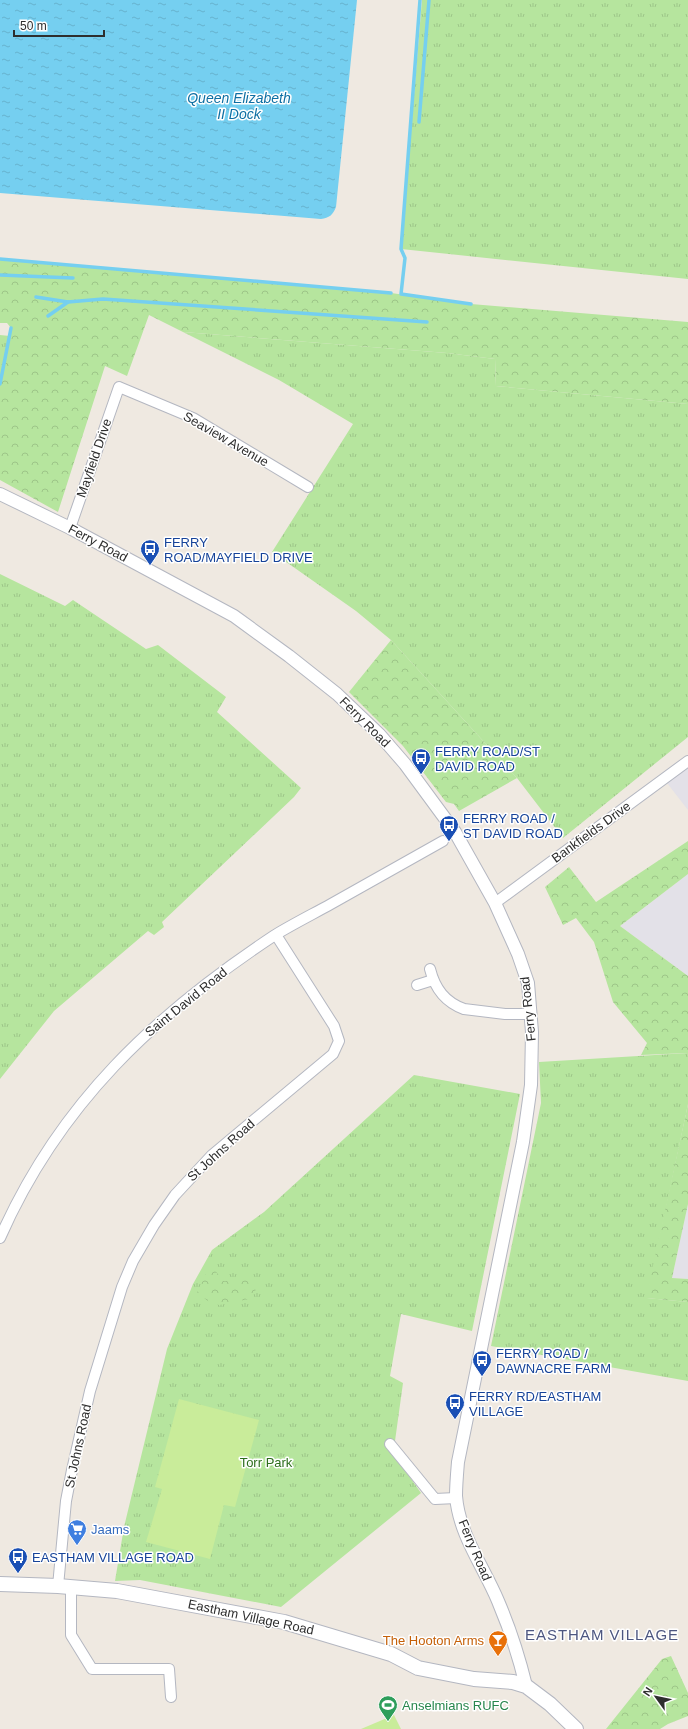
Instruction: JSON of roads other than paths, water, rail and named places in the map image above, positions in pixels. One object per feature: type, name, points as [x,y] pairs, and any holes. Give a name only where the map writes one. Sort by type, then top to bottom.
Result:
[{"type":"main road","name":"Eastham Village Road","points":[[0,1584],[65,1586],[117,1591],[284,1622],[391,1654],[418,1668],[474,1679],[513,1682],[526,1686],[550,1704],[576,1729]]},
{"type":"street","name":"Seaview Avenue","points":[[119,387],[193,418],[308,487]]},
{"type":"street","name":"Mayfield Drive","points":[[70,528],[119,387]]},
{"type":"street","name":"Ferry Road","points":[[0,494],[70,528],[234,616],[289,656],[342,698],[379,734],[410,771],[455,832],[495,903],[518,954],[528,983],[532,1032],[531,1085],[523,1142],[458,1462],[456,1498],[466,1536],[498,1600],[518,1655],[526,1686]]},
{"type":"street","name":"Bankfields Drive","points":[[495,903],[688,761]]},
{"type":"street","name":"Saint David Road","points":[[0,1238],[25,1188],[49,1147],[82,1101],[133,1046],[161,1021],[217,976],[276,935],[443,841]]},
{"type":"street","name":"St Johns Road","points":[[171,1697],[169,1669],[92,1669],[71,1635],[65,1586],[66,1501],[90,1391],[113,1313],[133,1261],[175,1195],[195,1171],[212,1155],[333,1054],[338,1041],[334,1026],[276,935]]},
{"type":"street","points":[[430,969],[433,980],[446,1000],[458,1007],[505,1014],[530,1014]]},
{"type":"street","points":[[417,985],[433,980]]},
{"type":"street","points":[[390,1444],[435,1499],[456,1498]]},
{"type":"water","name":"Queen Elizabeth II Dock","points":[[0,0],[357,0],[336,207],[334,212],[328,217],[321,219],[0,193]]},
{"type":"waterway","points":[[420,0],[401,249],[405,258],[401,294],[471,304]]},
{"type":"waterway","points":[[419,122],[429,0]]},
{"type":"waterway","points":[[0,259],[391,293]]},
{"type":"waterway","points":[[0,275],[73,278]]},
{"type":"waterway","points":[[36,297],[68,302],[103,299],[427,322]]},
{"type":"waterway","points":[[48,316],[68,302]]},
{"type":"waterway","points":[[0,384],[11,328]]},
{"type":"place","name":"FERRY ROAD/MAYFIELD DRIVE","points":[[150,566]]},
{"type":"place","name":"FERRY ROAD/ST DAVID ROAD","points":[[421,775]]},
{"type":"place","name":"FERRY ROAD / ST DAVID ROAD","points":[[449,842]]},
{"type":"place","name":"FERRY ROAD / DAWNACRE FARM","points":[[482,1377]]},
{"type":"place","name":"FERRY RD/EASTHAM VILLAGE","points":[[455,1420]]},
{"type":"place","name":"Jaams","points":[[77,1546]]},
{"type":"place","name":"EASTHAM VILLAGE ROAD","points":[[18,1574]]},
{"type":"place","name":"The Hooton Arms","points":[[498,1657]]},
{"type":"place","name":"Anselmians RUFC","points":[[388,1722]]},
{"type":"district","name":"EASTHAM VILLAGE","points":[[602,1634]]},
{"type":"park label","name":"Torr Park","points":[[266,1462]]}]
